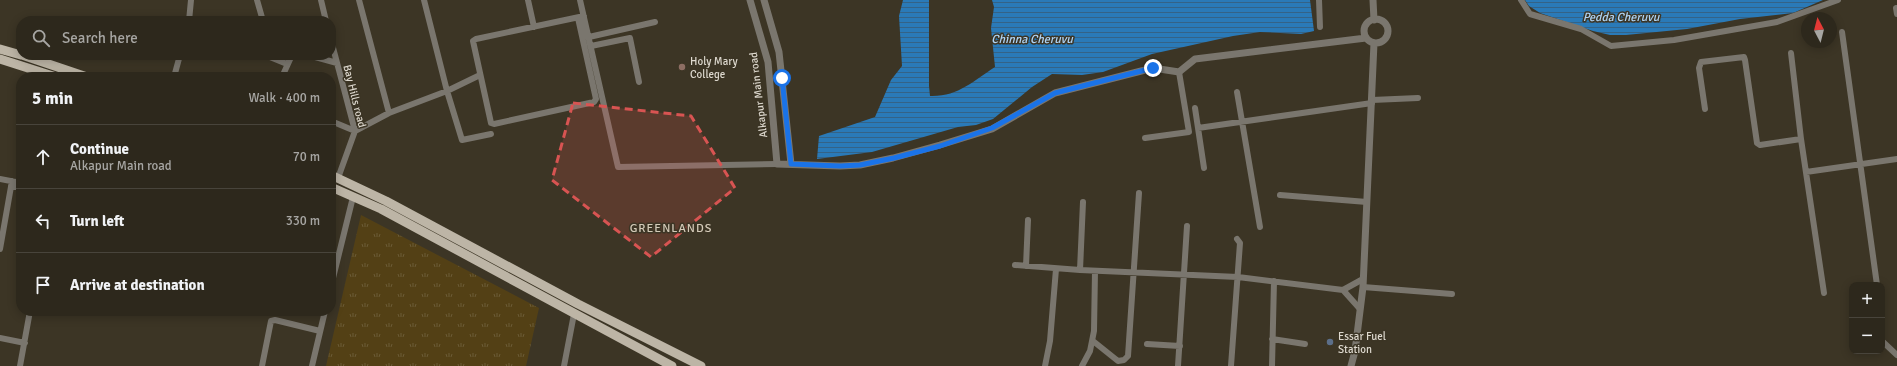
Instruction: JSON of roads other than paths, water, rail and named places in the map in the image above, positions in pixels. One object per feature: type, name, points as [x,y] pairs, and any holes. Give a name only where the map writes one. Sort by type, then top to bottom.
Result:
[{"type":"main road","points":[[0,48],[16,53]]},
{"type":"main road","points":[[0,59],[40,72]]},
{"type":"main road","points":[[37,60],[73,72]]},
{"type":"main road","points":[[336,177],[386,201],[578,304],[701,366]]},
{"type":"main road","points":[[336,189],[382,210],[672,366]]},
{"type":"street","points":[[189,16],[191,0]]},
{"type":"street","points":[[257,0],[262,16]]},
{"type":"street","points":[[321,0],[325,16]]},
{"type":"street","points":[[359,0],[389,113]]},
{"type":"street","points":[[424,0],[447,91],[462,140],[491,134]]},
{"type":"street","points":[[528,0],[534,27]]},
{"type":"street","points":[[580,0],[581,17],[596,99],[594,102],[494,124],[491,123],[473,41],[581,17]]},
{"type":"street","name":"Alkapur Main road","points":[[750,0],[768,62],[776,164]]},
{"type":"street","points":[[764,0],[779,52],[791,164]]},
{"type":"street","points":[[1319,0],[1320,27]]},
{"type":"street","points":[[1373,0],[1374,20]]},
{"type":"street","points":[[1522,0],[1530,14],[1581,29],[1611,46],[1674,40],[1777,22],[1838,0]]},
{"type":"street","points":[[581,17],[591,46],[618,167],[776,164],[840,166],[860,165],[940,146],[992,128],[1055,93],[1153,68],[1179,72],[1195,59],[1366,38],[1374,43],[1378,43],[1386,39],[1388,31],[1384,22],[1374,20]]},
{"type":"street","points":[[1366,38],[1366,27],[1374,20]]},
{"type":"street","points":[[589,38],[655,22]]},
{"type":"street","points":[[1842,32],[1877,282]]},
{"type":"street","points":[[591,46],[630,38],[639,82]]},
{"type":"street","points":[[1351,366],[1355,351],[1363,287],[1374,43]]},
{"type":"street","points":[[1791,53],[1806,172],[1824,293]]},
{"type":"street","points":[[1705,109],[1700,68],[1701,62],[1744,57],[1757,143],[1802,140]]},
{"type":"street","name":"Bay Hills road","points":[[336,59],[355,131],[336,172]]},
{"type":"street","points":[[175,72],[179,60]]},
{"type":"street","points":[[277,60],[287,64]]},
{"type":"street","points":[[284,72],[289,60]]},
{"type":"street","points":[[326,60],[337,63]]},
{"type":"street","points":[[1145,138],[1189,132],[1179,72]]},
{"type":"street","points":[[336,123],[355,131],[389,113],[447,91],[480,75]]},
{"type":"street","points":[[1237,92],[1260,227]]},
{"type":"street","points":[[1198,128],[1372,102],[1418,98]]},
{"type":"street","points":[[1195,108],[1204,168]]},
{"type":"street","points":[[1806,172],[1897,159]]},
{"type":"street","points":[[0,179],[16,186]]},
{"type":"street","points":[[11,184],[16,183]]},
{"type":"street","points":[[0,249],[11,184]]},
{"type":"street","points":[[1093,341],[1118,361],[1124,360],[1128,356],[1139,193]]},
{"type":"street","points":[[1280,195],[1367,202]]},
{"type":"street","points":[[336,266],[353,197]]},
{"type":"street","points":[[1080,270],[1083,202]]},
{"type":"street","points":[[1026,266],[1028,220]]},
{"type":"street","points":[[1178,366],[1187,226]]},
{"type":"street","points":[[1231,366],[1240,243],[1237,239]]},
{"type":"street","points":[[1015,265],[1056,269],[1238,277],[1343,290],[1363,279]]},
{"type":"street","points":[[1045,366],[1050,341],[1056,269]]},
{"type":"street","points":[[1082,366],[1093,341],[1095,271]]},
{"type":"street","points":[[1272,366],[1274,282]]},
{"type":"street","points":[[1363,287],[1452,294]]},
{"type":"street","points":[[1343,290],[1360,309]]},
{"type":"street","points":[[564,366],[574,314]]},
{"type":"street","points":[[20,366],[29,316]]},
{"type":"street","points":[[312,366],[324,316]]},
{"type":"street","points":[[262,366],[271,322],[275,320],[320,331]]},
{"type":"street","points":[[0,338],[25,343]]},
{"type":"street","points":[[1272,338],[1305,344]]},
{"type":"street","points":[[1147,344],[1180,346]]},
{"type":"street","points":[[1885,344],[1897,355]]},
{"type":"water","name":"Chinna Cheruvu","points":[[903,0],[929,0],[930,96],[940,96],[957,91],[972,83],[995,67],[991,28],[994,7],[992,0],[1310,0],[1314,31],[1301,34],[1260,32],[1233,36],[1152,54],[1103,72],[1082,75],[1052,74],[1032,87],[993,119],[976,125],[958,127],[872,152],[817,159],[819,136],[875,117],[891,80],[902,66],[899,16]]},
{"type":"water","name":"Pedda Cheruvu","points":[[1525,0],[1823,0],[1793,13],[1740,19],[1687,29],[1626,35],[1610,35],[1593,31],[1540,13],[1529,6]]},
{"type":"place","name":"Holy Mary College","points":[[682,67]]},
{"type":"place","name":"Essar Fuel Station","points":[[1330,342]]},
{"type":"district","name":"GREENLANDS","points":[[671,228]]}]
